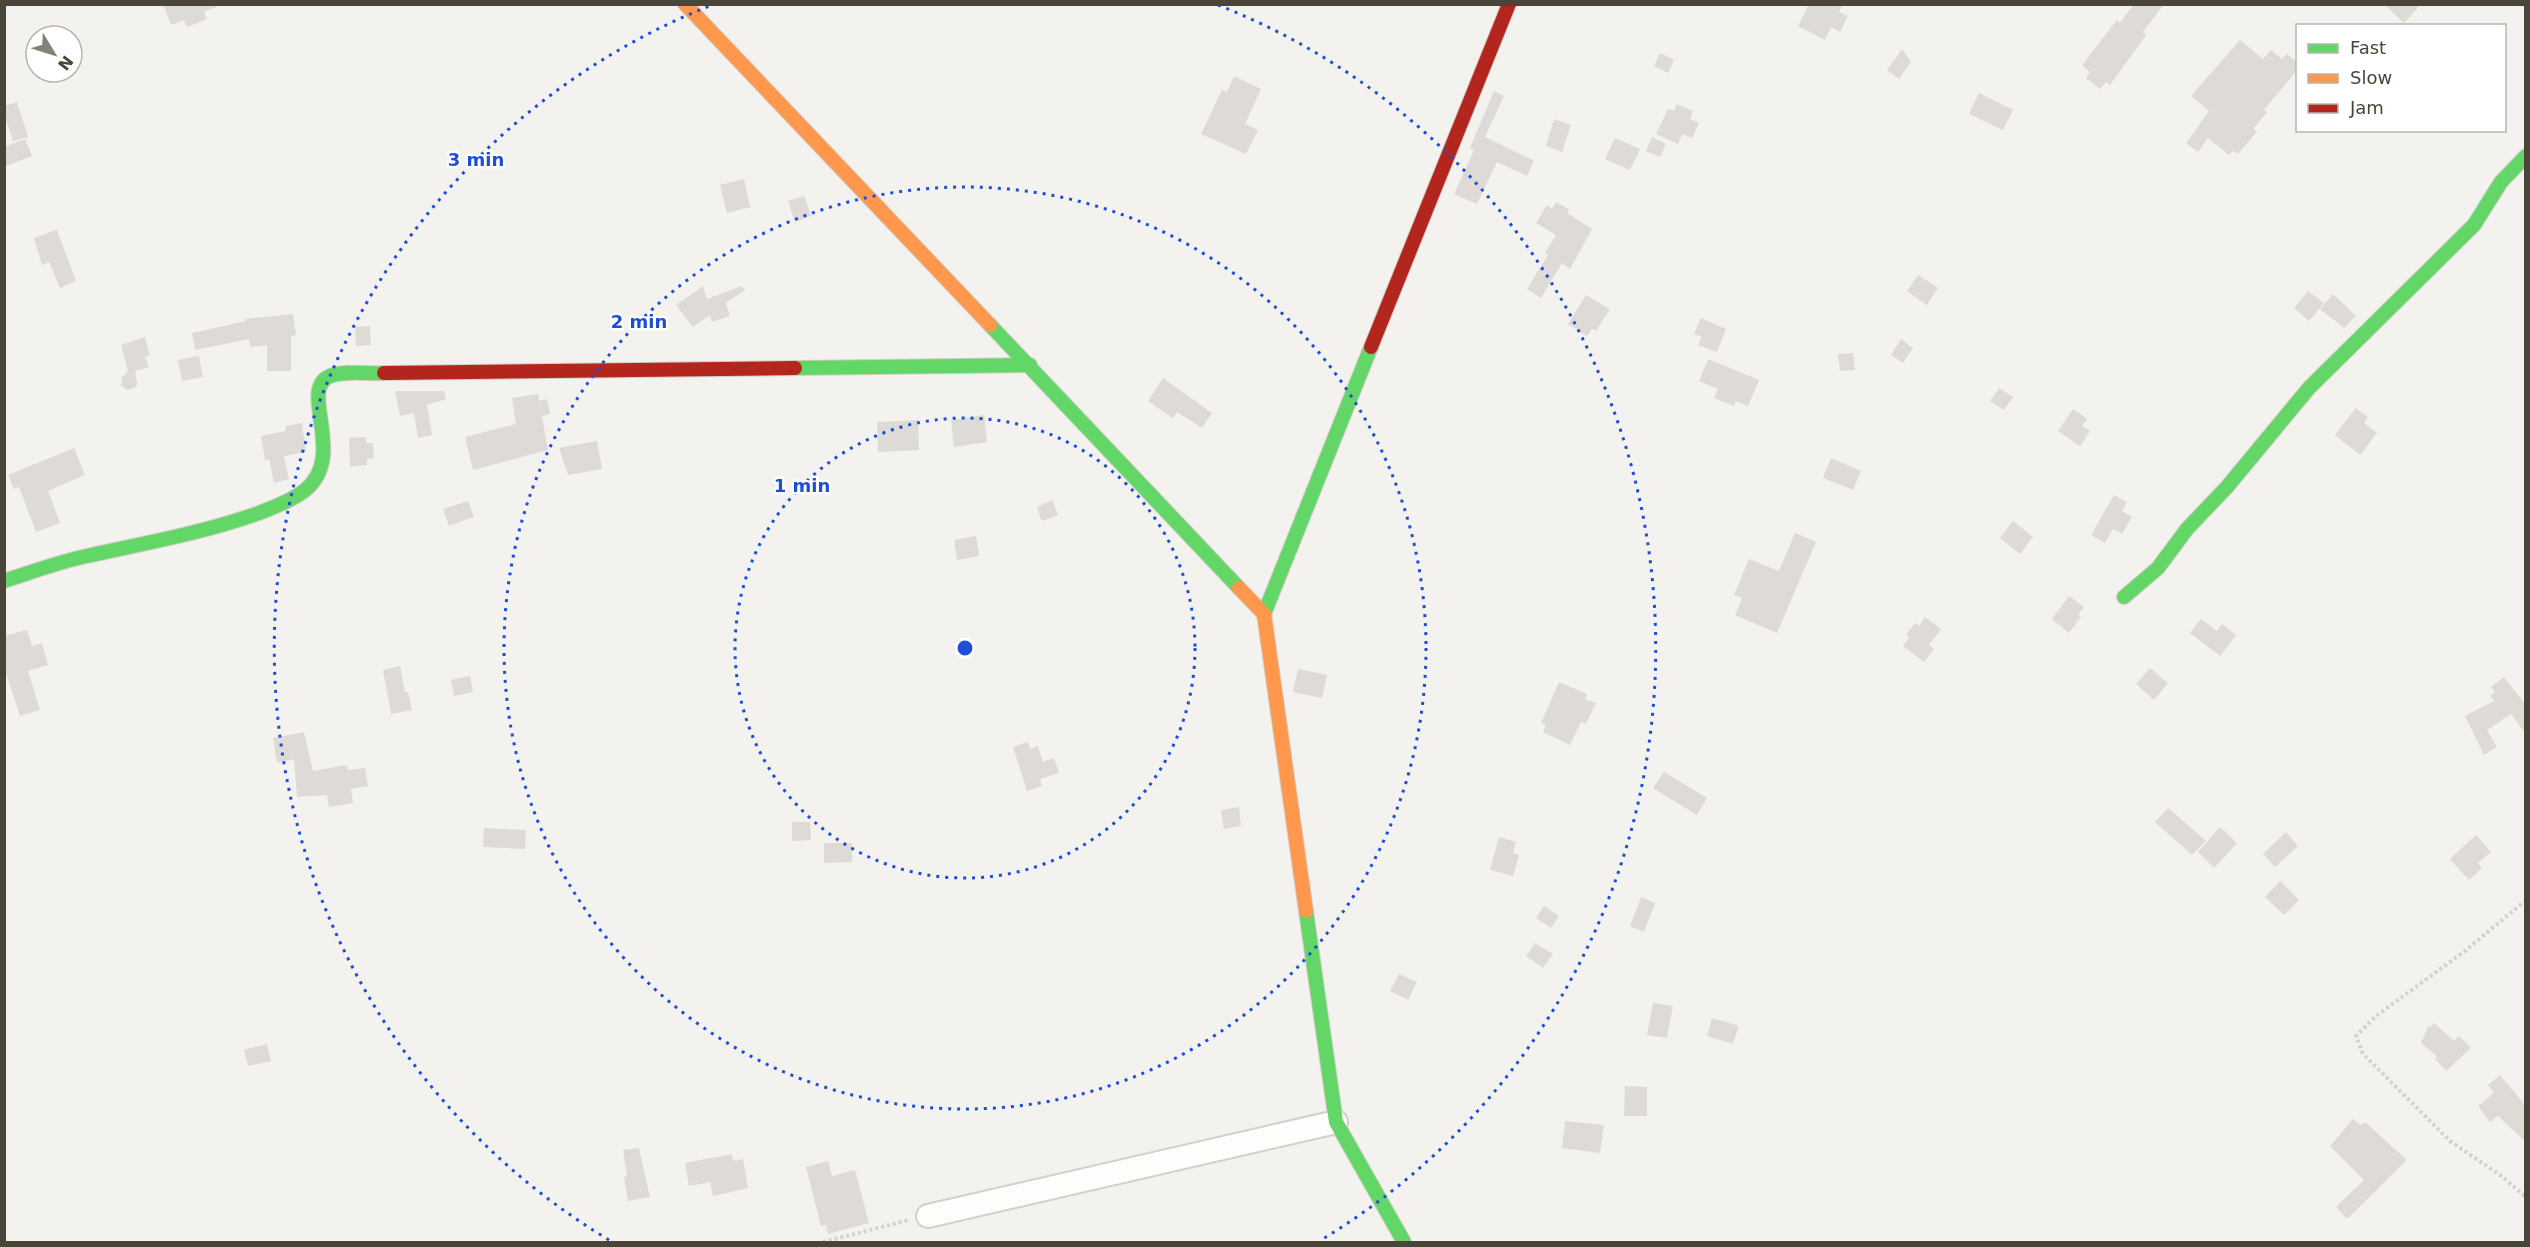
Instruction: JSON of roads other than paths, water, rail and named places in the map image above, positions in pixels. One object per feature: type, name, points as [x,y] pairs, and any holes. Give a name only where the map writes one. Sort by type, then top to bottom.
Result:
[{"type":"street","points":[[685,4],[1264,614]]},
{"type":"street","points":[[1404,1242],[1336,1122],[1264,614],[1509,4]]},
{"type":"street","points":[[2124,597],[2158,568],[2187,529],[2226,487],[2309,388],[2349,346],[2430,271],[2474,225],[2501,182],[2526,156]]},
{"type":"street","points":[[4,581],[60,562],[209,528],[276,506],[294,497],[320,475],[324,461],[317,393],[320,382],[325,377],[337,374],[1030,365]]},
{"type":"street","points":[[928,1216],[1336,1122]]}]
